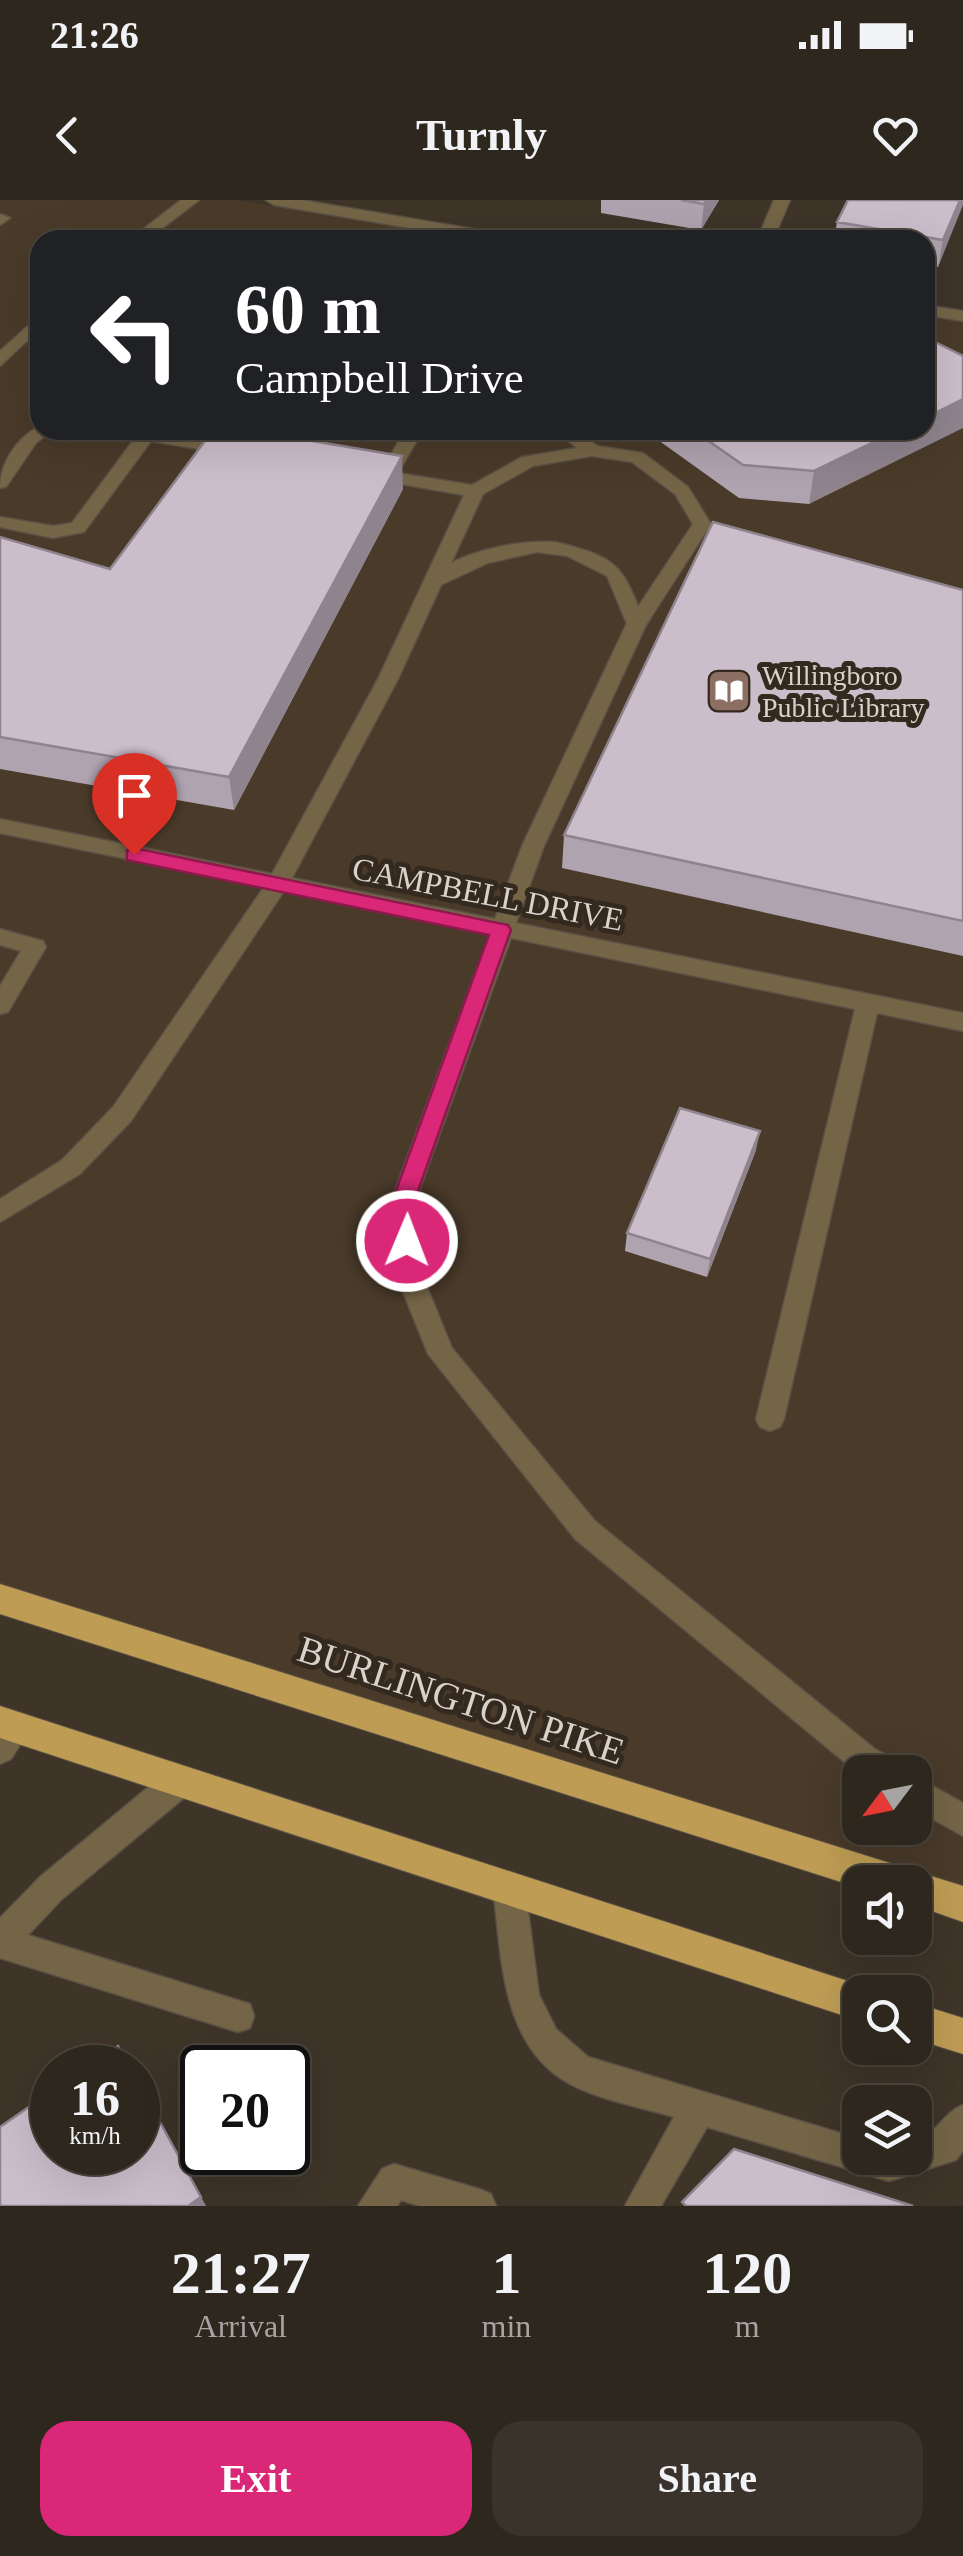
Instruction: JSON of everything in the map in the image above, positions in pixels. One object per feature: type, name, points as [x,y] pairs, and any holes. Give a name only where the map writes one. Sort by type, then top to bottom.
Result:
[{"type":"highway","name":"BURLINGTON PIKE","points":[[0,1599],[842,1865]]},
{"type":"highway","points":[[5,1733],[180,1781],[842,1997]]},
{"type":"highway","points":[[932,1894],[963,1904]]},
{"type":"highway","points":[[932,2026],[963,2036]]},
{"type":"street","points":[[150,230],[190,200]]},
{"type":"street","points":[[274,200],[450,230]]},
{"type":"street","points":[[770,230],[782,200]]},
{"type":"street","points":[[935,312],[963,316]]},
{"type":"street","points":[[0,360],[30,330]]},
{"type":"street","points":[[0,483],[30,439]]},
{"type":"street","points":[[0,522],[52,532],[78,528],[143,440]]},
{"type":"street","points":[[208,440],[283,459],[300,440]]},
{"type":"street","points":[[386,477],[408,440]]},
{"type":"street","points":[[578,440],[592,451]]},
{"type":"street","points":[[0,1212],[71,1167],[122,1114],[277,885],[388,680],[475,491],[528,461],[592,451],[637,457],[682,490],[702,524],[636,626],[567,766],[500,930],[408,1188],[407,1241],[414,1287],[442,1354],[585,1530],[865,1755]]},
{"type":"street","points":[[348,470],[475,491]]},
{"type":"street","points":[[432,583],[466,563],[510,549],[570,550],[615,572],[636,626]]},
{"type":"street","name":"CAMPBELL DRIVE","points":[[0,826],[963,1022]]},
{"type":"street","points":[[0,937],[34,947],[0,1006]]},
{"type":"street","points":[[770,1419],[868,1004]]},
{"type":"street","points":[[180,1781],[52,1888],[0,1942],[238,2016]]},
{"type":"street","points":[[932,1802],[963,1821]]},
{"type":"street","points":[[509,1888],[522,1996],[544,2041],[578,2071],[842,2150]]},
{"type":"street","points":[[642,2206],[698,2109]]},
{"type":"street","points":[[932,2151],[944,2148],[963,2122]]},
{"type":"street","points":[[375,2206],[394,2181],[479,2206]]},
{"type":"shaded area","points":[[0,200],[234,200],[433,230],[30,230],[30,440],[935,440],[935,306],[963,310],[963,1904],[932,1890],[932,1865],[842,1865],[0,1600]]},
{"type":"building","points":[[848,200],[960,200],[943,240],[935,239],[935,230],[884,230],[837,222]]},
{"type":"building","points":[[935,342],[963,356],[963,399],[935,413]]},
{"type":"building","points":[[206,440],[306,440],[402,456],[229,777],[0,737],[0,537],[110,569]]},
{"type":"building","points":[[707,440],[878,440],[814,471],[743,465]]},
{"type":"building","points":[[713,522],[963,590],[963,921],[564,835]]},
{"type":"building","points":[[680,1108],[760,1131],[710,1259],[627,1233]]},
{"type":"building","points":[[30,2106],[30,2175],[160,2175],[160,2122],[180,2159],[180,2175],[189,2175],[201,2197],[188,2206],[0,2206],[0,2127]]},
{"type":"building","points":[[734,2149],[913,2206],[686,2206],[682,2202]]},
{"type":"place","name":"Willingboro Public Library","points":[[729,691]]},
{"type":"route","points":[[134,855],[500,930],[408,1188],[407,1241]]}]
